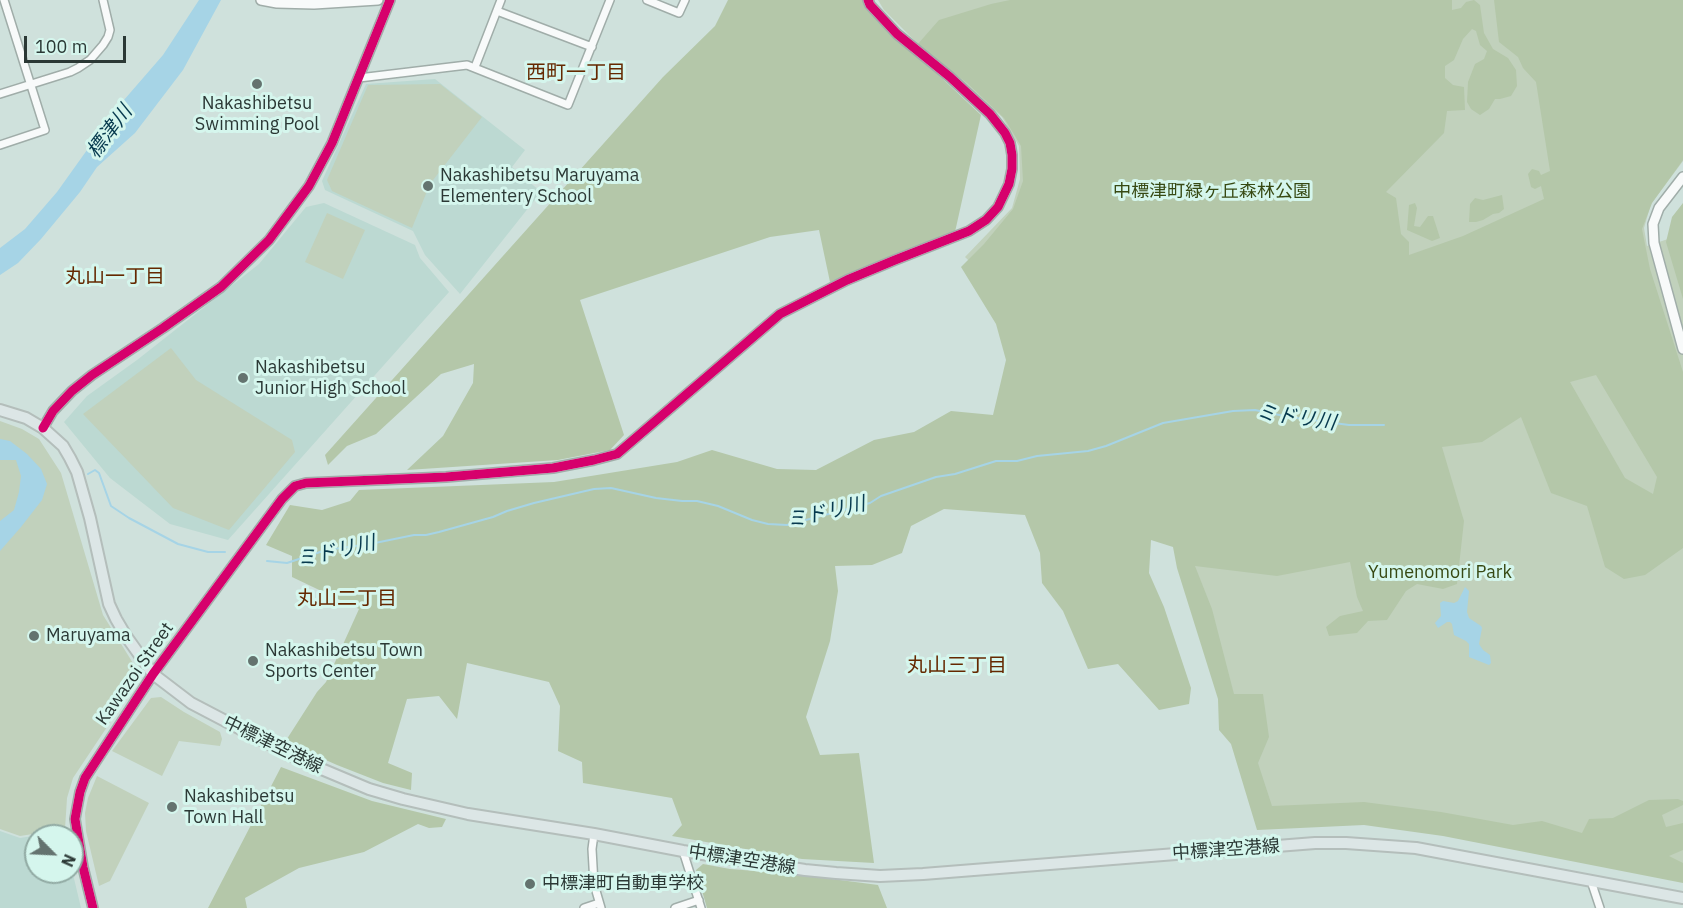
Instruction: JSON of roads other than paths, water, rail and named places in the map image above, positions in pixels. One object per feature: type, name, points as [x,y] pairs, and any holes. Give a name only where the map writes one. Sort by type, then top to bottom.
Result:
[{"type":"main road","name":"中標津空港線","points":[[0,410],[27,418],[43,428],[63,446],[77,472],[97,546],[109,604],[126,636],[153,675],[191,703],[300,760],[369,789],[403,799],[468,814],[683,851],[805,870],[880,876],[1315,843],[1346,843],[1416,848],[1683,898]]},
{"type":"street","points":[[0,145],[45,130],[32,84],[2,0]]},
{"type":"street","points":[[0,94],[78,68],[90,60],[101,48],[110,30],[103,0]]},
{"type":"street","points":[[43,428],[53,411],[72,391],[221,287],[269,240],[309,186],[332,143],[390,0],[314,4],[261,0]]},
{"type":"street","points":[[475,67],[501,0]]},
{"type":"street","points":[[359,78],[467,65],[568,105],[610,0]]},
{"type":"street","points":[[646,0],[679,13],[685,0]]},
{"type":"street","name":"Kawazoi Street","points":[[93,908],[75,819],[85,778],[153,675],[282,499],[295,486],[306,483],[446,477],[553,468],[617,454],[780,314],[857,276],[969,231],[986,220],[998,207],[1009,184],[1012,156],[1010,143],[1005,133],[990,114],[950,77],[888,26],[868,0]]},
{"type":"street","points":[[497,11],[592,47]]},
{"type":"street","points":[[1683,177],[1659,208],[1653,224],[1654,243],[1683,349]]},
{"type":"street","points":[[584,908],[600,905],[594,884],[592,849],[594,834]]},
{"type":"street","points":[[683,851],[701,908]]},
{"type":"street","points":[[1591,881],[1600,908]]},
{"type":"street","points":[[675,908],[699,900]]},
{"type":"water","name":"標津川","points":[[199,0],[221,0],[183,70],[135,133],[97,167],[80,192],[41,239],[18,263],[0,275],[0,248],[25,229],[57,192],[117,108],[163,55]]},
{"type":"water","points":[[0,439],[10,441],[27,454],[41,469],[47,484],[42,500],[0,551],[0,521],[14,510],[21,476],[16,460],[0,460]]},
{"type":"water","points":[[1465,587],[1469,591],[1467,612],[1469,618],[1482,628],[1479,644],[1490,655],[1489,665],[1469,657],[1469,644],[1454,635],[1450,622],[1438,628],[1435,623],[1441,616],[1440,603],[1458,601]]},
{"type":"waterway","name":"ミドリ川","points":[[267,561],[287,563],[326,550],[426,535],[534,503],[594,489],[611,488],[656,498],[697,501],[718,506],[752,520],[787,525],[870,503],[881,496],[936,477],[955,474],[996,461],[1017,461],[1037,456],[1088,451],[1163,423],[1233,411],[1255,410],[1349,425],[1384,425]]},
{"type":"waterway","name":"ミドリ川","points":[[88,474],[95,470],[99,473],[111,506],[129,518],[178,544],[208,552],[225,552]]},
{"type":"place","name":"Nakashibetsu Swimming Pool","points":[[257,84]]},
{"type":"place","name":"Nakashibetsu Maruyama Elementery School","points":[[428,186]]},
{"type":"place","name":"Nakashibetsu Junior High School","points":[[243,378]]},
{"type":"place","name":"Maruyama","points":[[34,636]]},
{"type":"place","name":"Nakashibetsu Town Sports Center","points":[[253,661]]},
{"type":"place","name":"Nakashibetsu Town Hall","points":[[172,807]]},
{"type":"place","name":"中標津町自動車学校","points":[[530,884]]},
{"type":"district","name":"西町一丁目","points":[[576,73]]},
{"type":"district","name":"丸山一丁目","points":[[115,277]]},
{"type":"district","name":"丸山二丁目","points":[[347,599]]},
{"type":"district","name":"丸山三丁目","points":[[957,666]]},
{"type":"park label","name":"中標津町緑ヶ丘森林公園","points":[[1212,192]]},
{"type":"park label","name":"Yumenomori Park","points":[[1440,573]]}]
